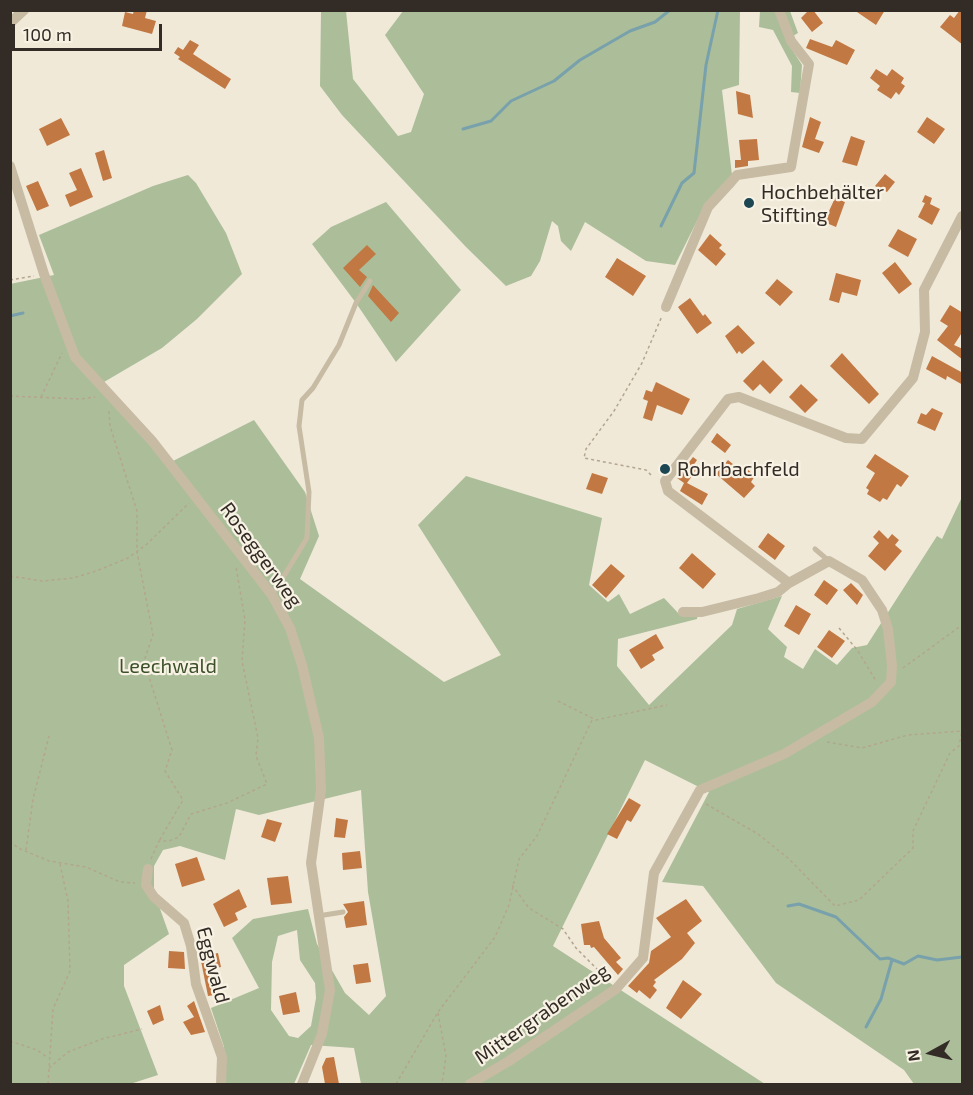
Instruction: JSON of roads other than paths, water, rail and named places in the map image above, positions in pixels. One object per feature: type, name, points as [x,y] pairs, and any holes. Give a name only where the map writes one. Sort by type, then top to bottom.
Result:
[{"type":"street","points":[[10,23],[24,10]]},
{"type":"street","points":[[666,307],[708,207],[737,175],[791,167],[809,64],[791,41],[779,10]]},
{"type":"street","name":"Roseggerweg","points":[[10,166],[44,274],[67,341],[75,357],[153,442],[272,595],[295,642],[319,738],[321,790],[310,863],[330,990],[322,1034],[302,1084]]},
{"type":"street","points":[[789,583],[668,491],[665,481],[728,399],[739,397],[846,438],[862,439],[913,378],[925,332],[924,290],[963,216]]},
{"type":"street","points":[[683,612],[702,612],[778,592],[789,583],[829,561]]},
{"type":"street","name":"Mittergrabenweg","points":[[470,1084],[616,988],[643,958],[654,873],[700,790],[784,754],[872,702],[891,682],[888,628],[882,610],[862,579],[829,561]]},
{"type":"street","name":"Eggwald","points":[[148,868],[146,885],[154,897],[169,907],[184,923],[191,946],[196,984],[222,1057],[221,1084]]},
{"type":"lane","points":[[272,595],[307,538],[309,492],[298,426],[302,400],[313,388],[339,345],[356,303],[370,281]]},
{"type":"lane","points":[[815,549],[829,561]]},
{"type":"lane","points":[[317,916],[343,912]]},
{"type":"waterway","points":[[463,129],[491,121],[511,101],[554,81],[580,60],[630,31],[655,22],[670,10]]},
{"type":"waterway","points":[[661,226],[682,183],[694,173],[706,65],[718,10]]},
{"type":"waterway","points":[[10,316],[23,313]]},
{"type":"waterway","points":[[788,906],[799,904],[836,917],[880,959],[888,958],[904,964],[918,956],[937,960],[962,957]]},
{"type":"waterway","points":[[866,1027],[881,999],[892,960]]},
{"type":"place","name":"Hochbehälter Stifting","points":[[749,203]]},
{"type":"place","name":"Rohrbachfeld","points":[[665,469]]},
{"type":"park label","name":"Leechwald","points":[[168,666]]}]
